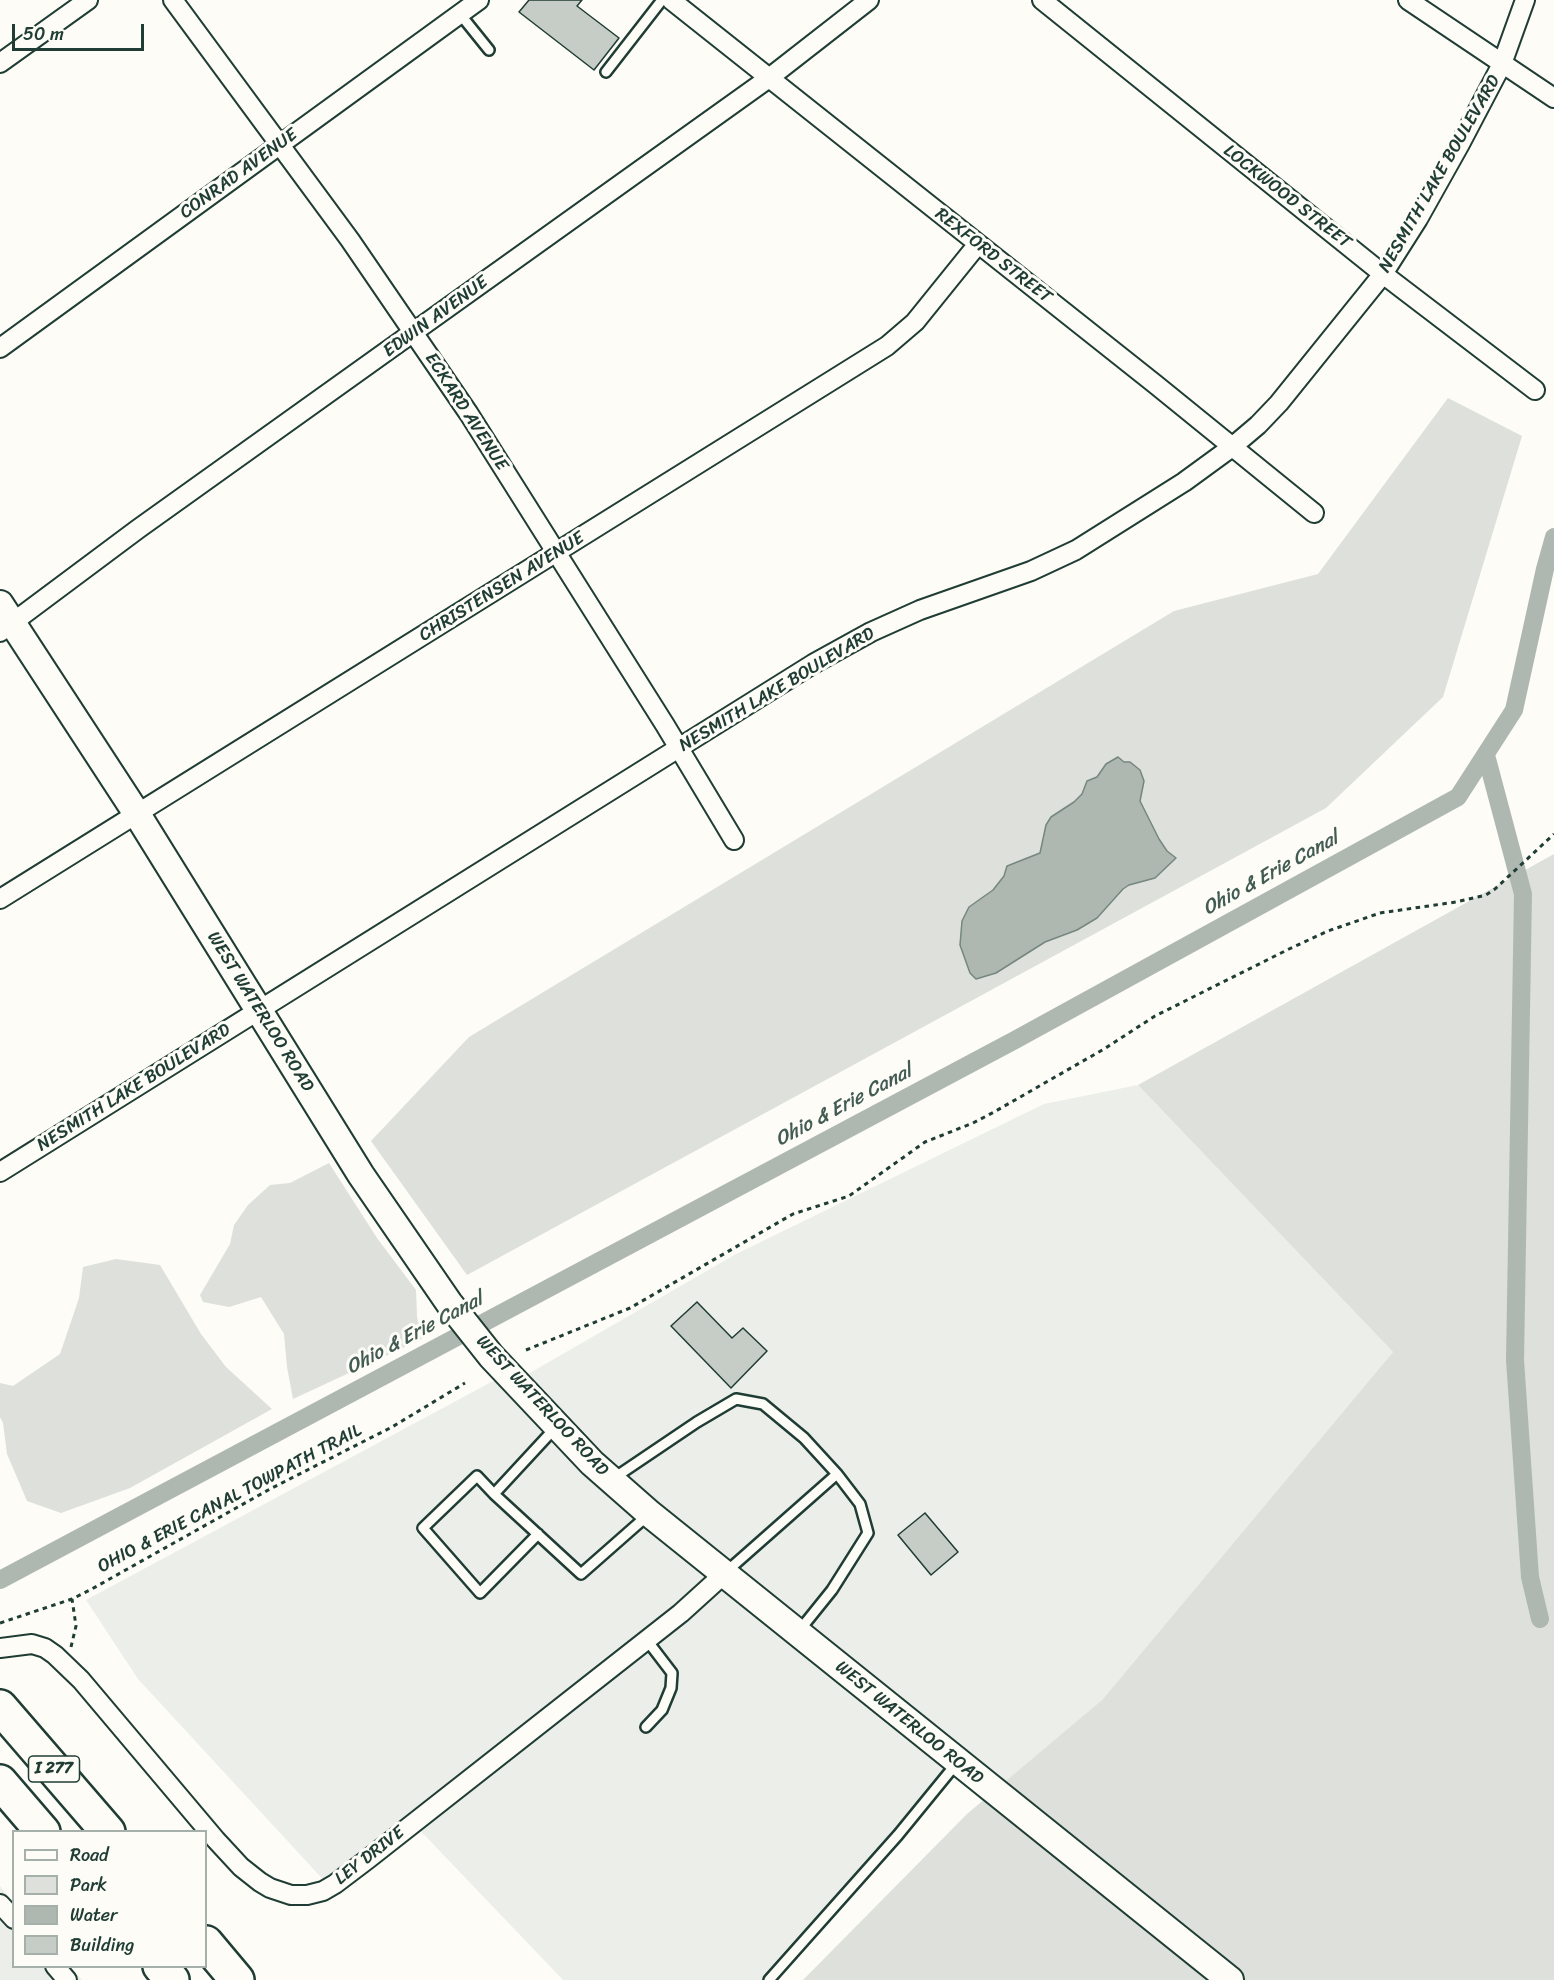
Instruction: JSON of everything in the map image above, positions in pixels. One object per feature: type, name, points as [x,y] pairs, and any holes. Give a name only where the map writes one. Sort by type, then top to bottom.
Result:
[{"type":"highway","name":"I 277","points":[[0,1707],[106,1830]]},
{"type":"highway","name":"I 277","points":[[0,1782],[41,1830]]},
{"type":"highway","points":[[207,1944],[237,1980]]},
{"type":"highway","points":[[162,1968],[172,1980]]},
{"type":"main road","name":"WEST WATERLOO ROAD","points":[[4,620],[137,814],[361,1175],[449,1303],[491,1356],[592,1463],[650,1514],[1230,1980]]},
{"type":"street","points":[[0,63],[88,0]]},
{"type":"street","name":"ECKARD AVENUE","points":[[173,0],[350,240],[469,414],[679,748],[734,840]]},
{"type":"street","name":"CONRAD AVENUE","points":[[0,348],[479,0]]},
{"type":"street","name":"REXFORD STREET","points":[[671,0],[1314,513]]},
{"type":"street","name":"EDWIN AVENUE","points":[[4,620],[138,530],[414,333],[769,78],[869,0]]},
{"type":"street","name":"LOCKWOOD STREET","points":[[1042,0],[1383,274],[1535,390]]},
{"type":"street","points":[[1408,0],[1554,98]]},
{"type":"street","name":"NESMITH LAKE BOULEVARD","points":[[0,1172],[813,664],[871,632],[920,610],[1031,571],[1076,550],[1184,482],[1232,447],[1279,403],[1383,274],[1455,154],[1502,64],[1525,0]]},
{"type":"street","name":"CHRISTENSEN AVENUE","points":[[0,899],[887,346],[915,322],[978,244]]},
{"type":"street","name":"LEY DRIVE","points":[[0,1647],[32,1644],[45,1648],[61,1660],[81,1680],[241,1867],[270,1888],[291,1895],[307,1895],[323,1891],[343,1878],[681,1613],[724,1574]]},
{"type":"street","points":[[0,1904],[12,1917]]},
{"type":"street","points":[[57,1968],[67,1980]]},
{"type":"lane","points":[[606,72],[663,0]]},
{"type":"lane","points":[[460,14],[489,50]]},
{"type":"lane","points":[[611,1480],[697,1422],[736,1400],[763,1404],[804,1438],[837,1474],[860,1504],[868,1533],[832,1590],[798,1633]]},
{"type":"lane","points":[[494,1494],[557,1426]]},
{"type":"lane","points":[[724,1574],[837,1474]]},
{"type":"lane","points":[[538,1534],[480,1593],[423,1528],[477,1476],[581,1574],[650,1514]]},
{"type":"lane","points":[[646,1639],[672,1673],[671,1688],[662,1710],[646,1727]]},
{"type":"lane","points":[[769,1980],[898,1835],[958,1762]]},
{"type":"path","points":[[526,1350],[630,1308],[786,1217],[849,1196],[926,1142],[994,1112],[1104,1049],[1155,1016],[1289,949],[1355,920],[1403,909],[1474,899],[1486,895],[1496,889],[1554,834]]},
{"type":"path","name":"OHIO & ERIE CANAL TOWPATH TRAIL","points":[[0,1623],[72,1599],[270,1489],[392,1427],[465,1383]]},
{"type":"path","points":[[61,1660],[73,1643],[75,1634],[72,1599]]},
{"type":"shaded area","points":[[1138,1085],[1393,1352],[1102,1700],[996,1792],[958,1762],[769,1980],[563,1980],[413,1823],[330,1887],[138,1679],[86,1600],[508,1373],[516,1381],[736,1254],[1044,1104]]},
{"type":"shaded area","points":[[0,1886],[12,1901],[12,1968],[71,1968],[82,1980],[0,1980]]},
{"type":"green space","points":[[1448,398],[1522,436],[1443,697],[1326,808],[467,1275],[371,1141],[469,1037],[1174,611],[1318,574]],"holes":[[[1106,764],[1144,781],[1139,800],[1159,839],[1175,858],[1155,878],[1129,885],[1123,889],[1097,918],[1077,930],[1045,942],[996,973],[969,907],[993,890],[1004,876],[1007,865],[1040,853],[1046,825],[1051,817],[1074,802],[1082,794],[1087,781],[1097,777]]]},
{"type":"green space","points":[[1554,854],[1554,1980],[803,1980],[967,1814],[1102,1700],[1393,1352],[1138,1085]]},
{"type":"green space","points":[[329,1163],[377,1238],[416,1290],[417,1317],[422,1339],[293,1399],[284,1334],[261,1297],[229,1307],[203,1302],[200,1295],[230,1244],[234,1225],[248,1205],[270,1185],[290,1183]]},
{"type":"green space","points":[[116,1259],[160,1265],[201,1334],[226,1367],[272,1409],[130,1488],[61,1513],[27,1501],[7,1454],[3,1423],[0,1417],[0,1383],[13,1386],[60,1354],[79,1298],[83,1267]]},
{"type":"water","points":[[1118,757],[1124,762],[1130,762],[1140,770],[1144,781],[1140,801],[1159,839],[1167,851],[1176,858],[1155,878],[1129,885],[1123,889],[1097,918],[1077,930],[1045,942],[996,973],[976,979],[970,973],[960,945],[962,921],[969,907],[993,890],[1004,876],[1007,866],[1040,853],[1046,825],[1051,817],[1074,802],[1082,794],[1087,781],[1097,777],[1106,764]]},
{"type":"building","points":[[529,0],[582,0],[577,6],[619,38],[594,70],[519,12]]},
{"type":"building","points":[[697,1302],[732,1338],[743,1328],[767,1351],[731,1388],[671,1326]]},
{"type":"building","points":[[925,1513],[958,1552],[931,1575],[898,1535]]},
{"type":"waterway","name":"Ohio & Erie Canal","points":[[0,1580],[1015,1040],[1458,797],[1514,710],[1554,537]]},
{"type":"waterway","points":[[1486,755],[1523,894],[1515,1360],[1530,1577],[1540,1619]]}]
